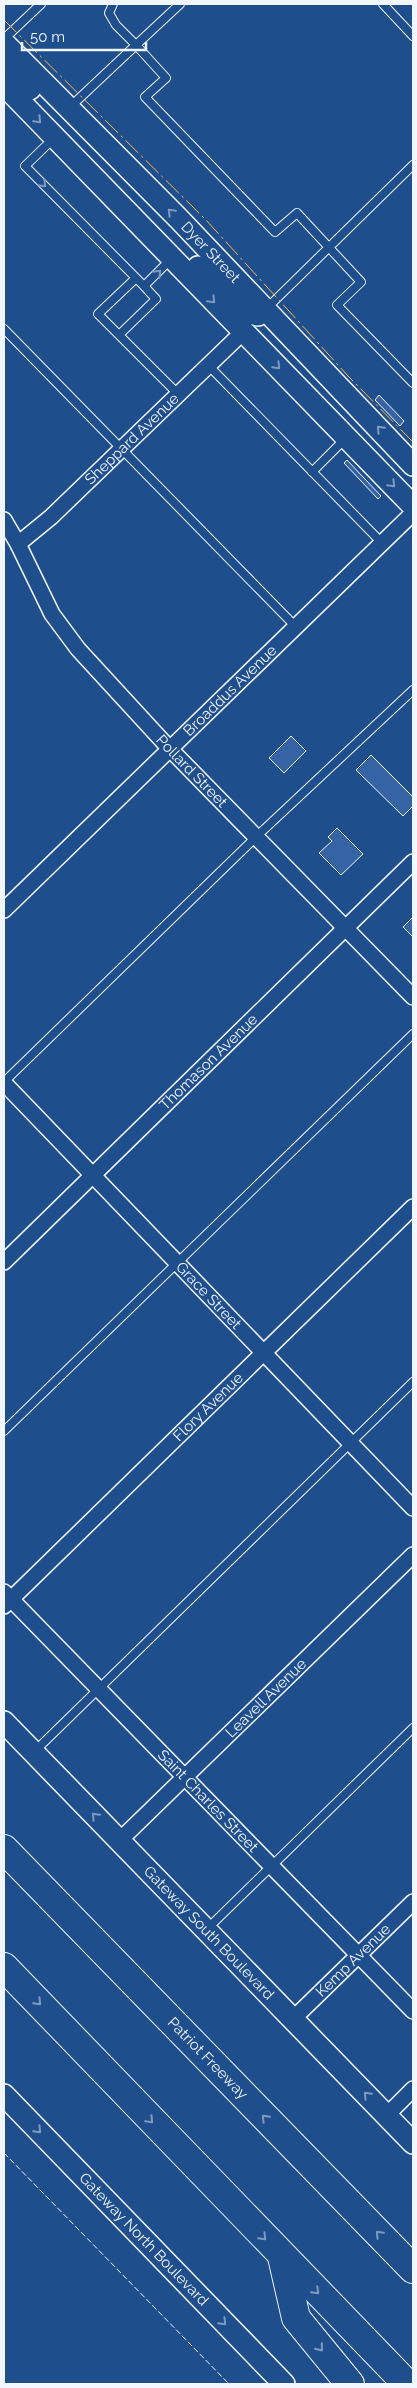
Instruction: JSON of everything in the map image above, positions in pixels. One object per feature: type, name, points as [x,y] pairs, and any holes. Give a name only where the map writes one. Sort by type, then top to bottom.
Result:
[{"type":"highway","points":[[4,1830],[150,2001]]},
{"type":"highway","name":"Patriot Freeway","points":[[4,1849],[150,2001],[413,2268]]},
{"type":"highway","points":[[4,1967],[282,2257],[407,2384]]},
{"type":"highway","points":[[282,2257],[296,2318],[350,2384]]},
{"type":"main road","name":"Dyer Street","points":[[4,41],[266,310],[413,465]]},
{"type":"main road","points":[[4,67],[15,72],[32,92],[53,107],[68,108]]},
{"type":"main road","points":[[4,85],[413,506]]},
{"type":"main road","points":[[172,259],[198,267],[247,312],[258,315],[266,310]]},
{"type":"main road","name":"Gateway South Boulevard","points":[[4,1722],[413,2143]]},
{"type":"main road","name":"Gateway North Boulevard","points":[[4,2095],[284,2384]]},
{"type":"street","name":"Sheppard Avenue","points":[[18,544],[51,517],[243,332]]},
{"type":"street","name":"Broaddus Avenue","points":[[4,910],[413,513]]},
{"type":"street","name":"Pollard Street","points":[[4,520],[18,544],[52,614],[78,649],[169,748],[413,997]]},
{"type":"street","name":"Thomason Avenue","points":[[4,1262],[413,862]]},
{"type":"street","name":"Grace Street","points":[[4,1083],[413,1508]]},
{"type":"street","name":"Flory Avenue","points":[[6,1599],[413,1208]]},
{"type":"street","name":"Leavell Avenue","points":[[119,1841],[413,1555]]},
{"type":"street","name":"Saint Charles Street","points":[[6,1599],[99,1689],[413,2011]]},
{"type":"street","name":"Kemp Avenue","points":[[293,2019],[413,1902]]},
{"type":"street","points":[[386,2115],[413,2089]]},
{"type":"lane","points":[[4,41],[41,4]]},
{"type":"lane","points":[[113,4],[110,13],[116,25],[166,78],[145,97],[275,232],[297,213],[329,247],[361,282],[337,305],[413,382]]},
{"type":"lane","points":[[68,108],[180,4]]},
{"type":"lane","points":[[383,4],[413,36]]},
{"type":"lane","points":[[55,138],[25,166],[156,299],[119,335]]},
{"type":"lane","points":[[266,310],[413,165]]},
{"type":"lane","points":[[144,286],[172,259]]},
{"type":"lane","points":[[136,278],[98,314],[178,394]]},
{"type":"lane","points":[[4,329],[296,627]]},
{"type":"lane","points":[[208,365],[382,543]]},
{"type":"lane","points":[[312,472],[347,438]]},
{"type":"lane","points":[[4,1083],[257,836],[413,690]]},
{"type":"lane","points":[[4,1431],[413,1034]]},
{"type":"lane","points":[[33,1753],[413,1382]]},
{"type":"lane","points":[[206,1930],[413,1728]]},
{"type":"building","points":[[379,395],[404,421],[400,426],[375,400]]},
{"type":"building","points":[[347,460],[381,496],[378,499],[344,463]]},
{"type":"building","points":[[291,736],[306,751],[284,773],[269,758]]},
{"type":"building","points":[[371,755],[413,797],[413,806],[403,816],[356,770]]},
{"type":"building","points":[[337,828],[363,854],[341,875],[319,853],[332,841],[328,837]]},
{"type":"building","points":[[413,917],[413,937],[403,927]]},
{"type":"fence","points":[[4,2153],[229,2384]]},
{"type":"power","points":[[4,20],[206,220],[349,377],[413,442]]}]
